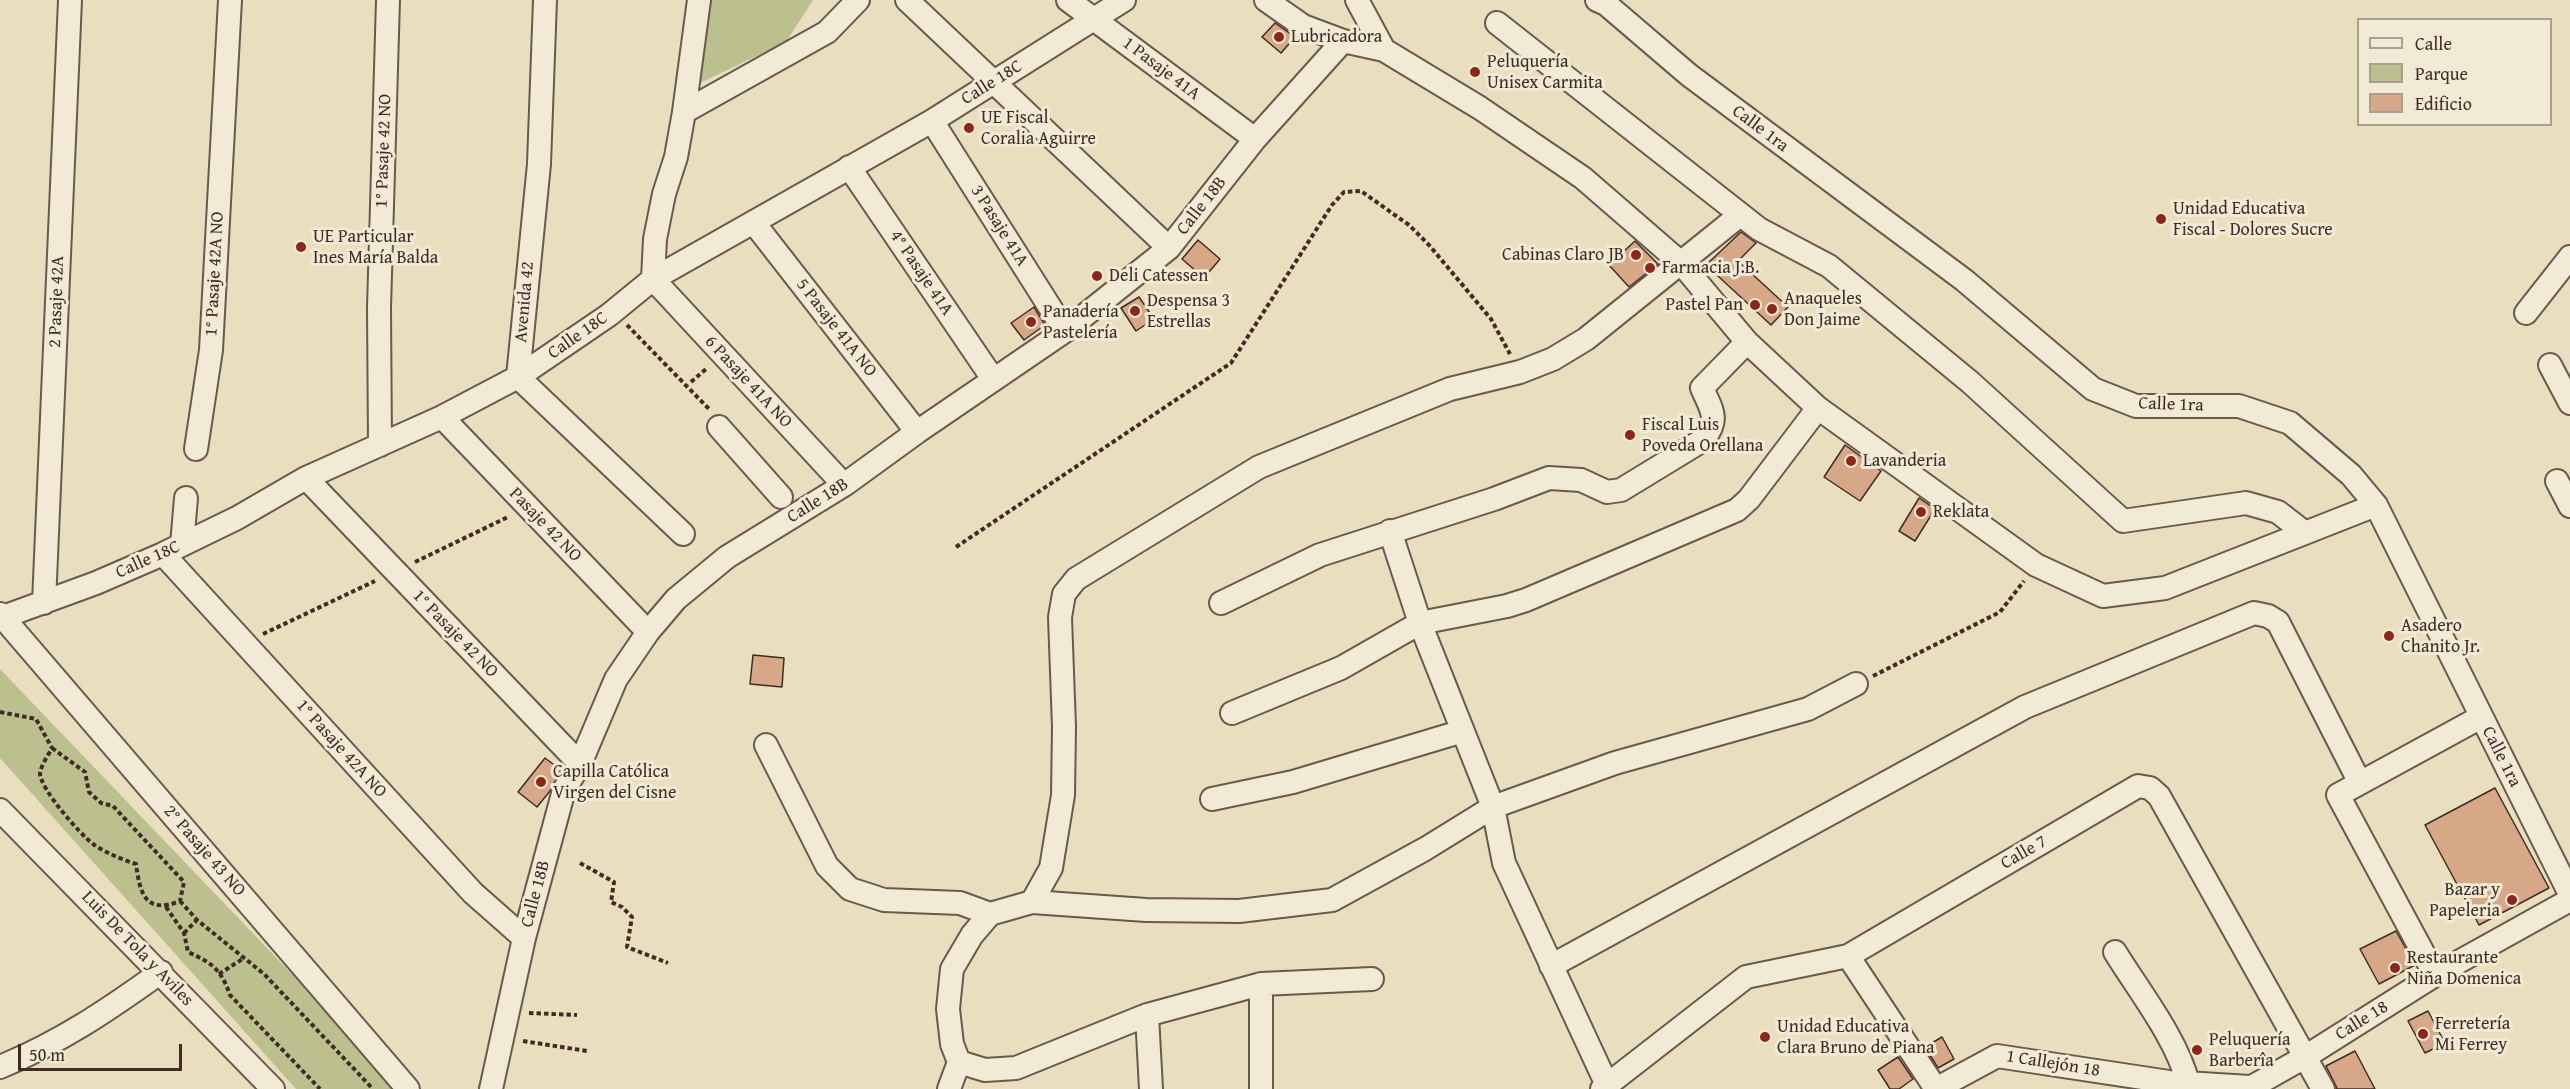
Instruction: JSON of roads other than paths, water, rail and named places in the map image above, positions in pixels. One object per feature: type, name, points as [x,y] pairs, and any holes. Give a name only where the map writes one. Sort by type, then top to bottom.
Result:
[{"type":"street","name":"2 Pasaje 42A","points":[[44,603],[70,0]]},
{"type":"street","name":"1° Pasaje 42A NO","points":[[196,449],[211,350],[230,0]]},
{"type":"street","name":"1° Pasaje 42 NO","points":[[380,445],[379,308],[388,0]]},
{"type":"street","name":"Avenida 42","points":[[518,377],[538,164],[545,0]]},
{"type":"street","points":[[653,279],[655,239],[664,194],[676,157],[699,0]]},
{"type":"street","points":[[684,112],[827,32],[858,0]]},
{"type":"street","points":[[907,0],[1169,248]]},
{"type":"street","name":"1 Pasaje 41A","points":[[1068,0],[1255,139]]},
{"type":"street","name":"Calle 18C","points":[[2,615],[44,603],[173,550],[306,478],[442,417],[518,377],[609,315],[653,279],[754,224],[932,121],[1124,0]]},
{"type":"street","points":[[1266,0],[1304,26],[1343,41],[1384,50],[1480,108],[1583,178],[1681,263],[1747,342],[1818,408],[2036,565],[2103,596],[2164,588],[2376,505]]},
{"type":"street","points":[[1358,0],[1384,50]]},
{"type":"street","name":"Calle 1ra","points":[[1597,0],[1606,4],[1698,82],[1964,280],[2093,389],[2136,406],[2239,406],[2290,423],[2351,475],[2376,505],[2570,894]]},
{"type":"street","points":[[1497,23],[1759,229],[1829,266],[1970,382],[2123,521],[2246,503],[2278,512],[2305,532]]},
{"type":"street","name":"Calle 18B","points":[[491,1089],[524,938],[564,790],[580,765],[616,679],[648,632],[676,599],[727,556],[844,485],[1065,331],[1169,248],[1255,139],[1343,41]]},
{"type":"street","name":"3 Pasaje 41A","points":[[932,121],[1065,331]]},
{"type":"street","name":"4° Pasaje 41A","points":[[849,167],[993,379]]},
{"type":"street","points":[[1032,902],[1051,868],[1063,795],[1065,727],[1060,617],[1064,594],[1076,579],[1259,467],[1450,389],[1520,372],[1553,359],[1586,339],[1740,215]]},
{"type":"street","name":"5 Pasaje 41A NO","points":[[754,224],[917,432]]},
{"type":"street","points":[[2526,313],[2570,257]]},
{"type":"street","name":"6 Pasaje 41A NO","points":[[653,279],[844,485]]},
{"type":"street","points":[[1221,603],[1320,555],[1494,499],[1549,478],[1581,480],[1607,492],[1621,490],[1703,440],[1712,428],[1714,416],[1702,388],[1747,342]]},
{"type":"street","points":[[2550,365],[2570,403]]},
{"type":"street","points":[[518,377],[683,534]]},
{"type":"street","points":[[1232,713],[1341,668],[1420,623],[1507,606],[1526,600],[1737,510],[1749,499],[1818,408]]},
{"type":"street","name":"Pasaje 42 NO","points":[[442,417],[648,632]]},
{"type":"street","points":[[719,427],[781,497]]},
{"type":"street","name":"1° Pasaje 42 NO","points":[[306,478],[580,765]]},
{"type":"street","points":[[2557,482],[2570,506]]},
{"type":"street","points":[[173,550],[186,498]]},
{"type":"street","points":[[1390,531],[1420,623],[1493,807],[1504,863],[1604,1087]]},
{"type":"street","name":"1° Pasaje 42A NO","points":[[173,550],[473,893],[524,938]]},
{"type":"street","points":[[1551,966],[2025,707],[2254,613],[2268,616],[2278,622],[2360,783]]},
{"type":"street","name":"2° Pasaje 43 NO","points":[[2,615],[408,1089]]},
{"type":"street","points":[[949,1089],[959,1062],[952,1044],[948,1009],[952,969],[972,935],[990,914],[1032,902],[1146,910],[1239,910],[1332,900],[1425,849],[1493,807],[1615,763],[1808,709],[1856,684]]},
{"type":"street","points":[[2435,975],[2338,795],[2481,717]]},
{"type":"street","points":[[1212,799],[1293,783],[1463,730]]},
{"type":"street","points":[[766,744],[827,866],[850,889],[884,900],[960,903],[990,914]]},
{"type":"street","name":"Calle 7","points":[[1604,1087],[1746,976],[1848,956],[2138,786],[2150,788],[2159,796],[2323,1089]]},
{"type":"street","name":"Luis De Tola y Aviles","points":[[0,810],[273,1089]]},
{"type":"street","name":"Calle 18","points":[[2249,1088],[2305,1057],[2435,975],[2570,900]]},
{"type":"street","points":[[2115,952],[2175,1049],[2184,1066],[2188,1083]]},
{"type":"street","points":[[1848,956],[1936,1089]]},
{"type":"street","points":[[0,1067],[35,1053],[92,1021],[161,972]]},
{"type":"street","points":[[959,1062],[1017,1079],[1147,1015],[1261,984],[1372,979]]},
{"type":"street","points":[[1261,984],[1261,1089]]},
{"type":"street","points":[[1147,1015],[1150,1089]]},
{"type":"street","name":"1 Callejón 18","points":[[1936,1089],[1997,1056],[2188,1083],[2249,1088]]},
{"type":"place","name":"Lubricadora","points":[[1279,37]]},
{"type":"place","name":"Peluquería Unisex Carmita","points":[[1475,72]]},
{"type":"place","name":"UE Fiscal Coralia Aguirre","points":[[969,128]]},
{"type":"place","name":"Unidad Educativa Fiscal - Dolores Sucre","points":[[2161,219]]},
{"type":"place","name":"UE Particular Ines María Balda","points":[[301,247]]},
{"type":"place","name":"Cabinas Claro JB","points":[[1636,255]]},
{"type":"place","name":"Farmacia J.B.","points":[[1650,268]]},
{"type":"place","name":"Deli Catessen","points":[[1097,276]]},
{"type":"place","name":"Pastel Pan","points":[[1755,305]]},
{"type":"place","name":"Anaqueles Don Jaime","points":[[1772,309]]},
{"type":"place","name":"Despensa 3 Estrellas","points":[[1135,311]]},
{"type":"place","name":"Panadería Pastelería","points":[[1031,322]]},
{"type":"place","name":"Fiscal Luis Poveda Orellana","points":[[1630,435]]},
{"type":"place","name":"Lavanderia","points":[[1851,461]]},
{"type":"place","name":"Reklata","points":[[1921,512]]},
{"type":"place","name":"Asadero Chanito Jr.","points":[[2389,636]]},
{"type":"place","name":"Capilla Católica Virgen del Cisne","points":[[541,782]]},
{"type":"place","name":"Bazar y Papeleria","points":[[2512,900]]},
{"type":"place","name":"Restaurante Niña Domenica","points":[[2395,968]]},
{"type":"place","name":"Ferretería Mi Ferrey","points":[[2423,1034]]},
{"type":"place","name":"Unidad Educativa Clara Bruno de Piana","points":[[1765,1037]]},
{"type":"place","name":"Peluquería Barberîa","points":[[2197,1050]]}]
